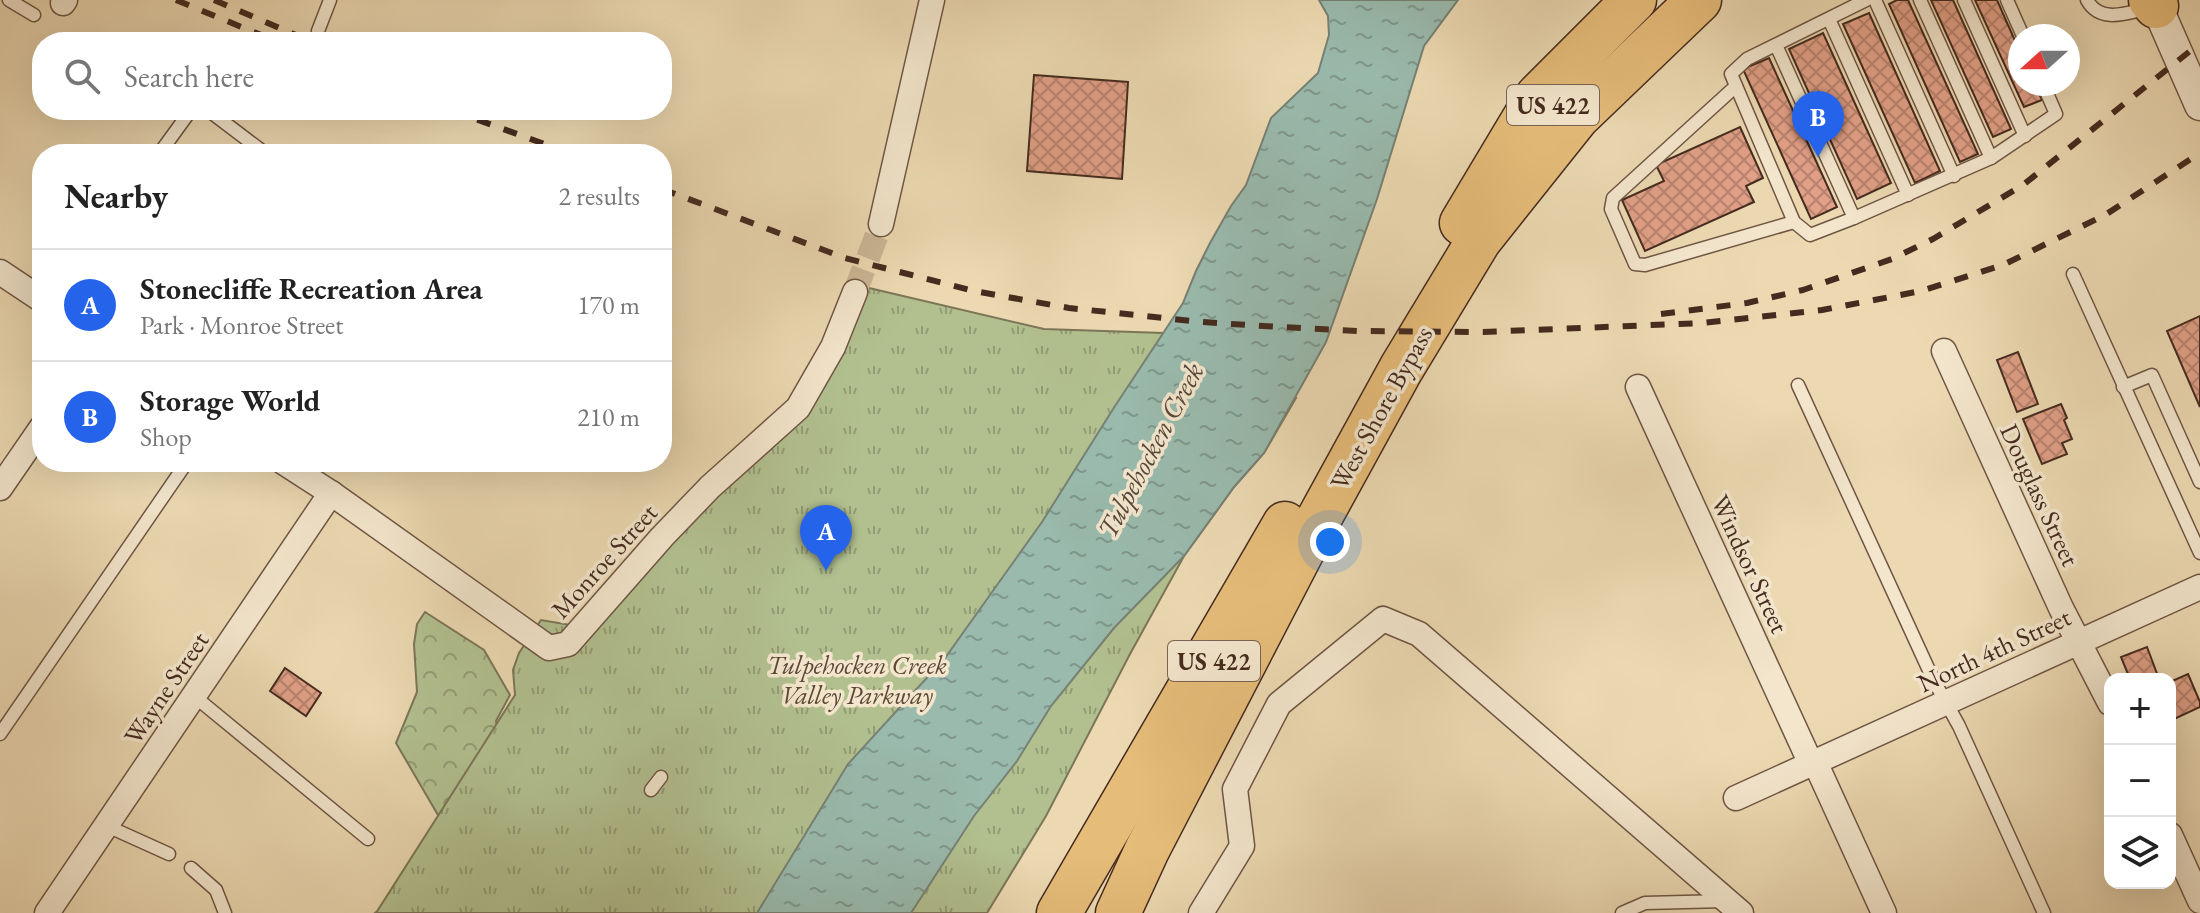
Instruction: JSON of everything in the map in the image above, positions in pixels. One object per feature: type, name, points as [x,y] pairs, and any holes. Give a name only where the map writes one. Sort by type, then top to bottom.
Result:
[{"type":"highway","points":[[1462,223],[1538,96],[1634,0]]},
{"type":"highway","name":"West Shore Bypass","points":[[1092,913],[1139,809],[1248,595],[1348,415],[1462,223],[1546,111],[1659,0]]},
{"type":"highway","name":"West Shore Bypass","points":[[1118,913],[1316,524],[1394,382],[1479,240],[1577,117],[1699,0]]},
{"type":"highway","points":[[1533,172],[1723,0]]},
{"type":"highway","points":[[1059,913],[1348,415]]},
{"type":"street","points":[[881,224],[932,0]]},
{"type":"street","points":[[2155,2],[2200,105]]},
{"type":"street","points":[[0,272],[32,293]]},
{"type":"street","name":"Monroe Street","points":[[331,493],[549,648],[568,644],[710,487],[798,408],[833,347],[855,292]]},
{"type":"street","name":"Douglass Street","points":[[1944,351],[2061,608],[2104,691]]},
{"type":"street","name":"Windsor Street","points":[[1638,387],[1884,913]]},
{"type":"street","points":[[0,488],[32,442]]},
{"type":"street","points":[[298,472],[331,493]]},
{"type":"street","name":"Wayne Street","points":[[47,913],[331,493]]},
{"type":"street","name":"North 4th Street","points":[[1736,798],[2200,587]]},
{"type":"street","points":[[1201,913],[1242,846],[1235,789],[1279,704],[1383,619],[1419,634],[1735,907]]},
{"type":"street","points":[[2176,848],[2200,901]]},
{"type":"lane","points":[[9,0],[34,15]]},
{"type":"lane","points":[[318,31],[330,0]]},
{"type":"lane","points":[[1866,0],[1747,59],[1731,74],[1794,222],[1810,235],[1991,158],[2056,114],[2048,96]]},
{"type":"lane","points":[[1875,0],[1954,176]]},
{"type":"lane","points":[[1920,0],[1991,158]]},
{"type":"lane","points":[[1964,0],[2025,136]]},
{"type":"lane","points":[[2007,0],[2018,24]]},
{"type":"lane","points":[[2087,0],[2100,13],[2113,16],[2155,2]]},
{"type":"lane","points":[[1829,19],[1908,195]]},
{"type":"lane","points":[[1776,45],[1854,218]]},
{"type":"lane","points":[[1736,86],[1613,198],[1611,209],[1635,264],[1645,265],[1794,222]]},
{"type":"lane","points":[[166,144],[184,120]]},
{"type":"lane","points":[[221,120],[253,144]]},
{"type":"lane","points":[[2073,274],[2200,553]]},
{"type":"lane","points":[[2123,387],[2152,375],[2200,482]]},
{"type":"lane","points":[[1798,385],[2044,913]]},
{"type":"lane","points":[[0,734],[180,472]]},
{"type":"lane","points":[[194,696],[368,839]]},
{"type":"lane","points":[[651,790],[661,777]]},
{"type":"lane","points":[[107,826],[169,854]]},
{"type":"lane","points":[[191,868],[216,890],[225,913]]},
{"type":"lane","points":[[1622,913],[1645,903],[1735,907]]},
{"type":"green space","name":"Tulpehocken Creek Valley Parkway","points":[[869,288],[1044,329],[1164,333],[1296,398],[1264,453],[1234,487],[1184,556],[1046,816],[987,913],[376,913],[515,695],[513,670],[519,653],[541,620],[594,629],[694,516],[806,415]]},
{"type":"green space","points":[[425,612],[484,650],[510,695],[496,721],[527,913],[375,913],[410,890],[449,834],[396,743],[417,692],[414,644],[417,624]]},
{"type":"water","name":"Tulpehocken Creek","points":[[1319,0],[1458,0],[1424,46],[1377,199],[1326,342],[1264,453],[1234,487],[1184,556],[1114,628],[1051,706],[1017,761],[974,816],[911,913],[757,913],[848,764],[945,658],[1042,522],[1183,303],[1210,243],[1246,185],[1271,118],[1318,73],[1329,35],[1328,16]]},
{"type":"building","points":[[1908,0],[1978,154],[1960,162],[1889,4]]},
{"type":"building","points":[[1931,0],[1953,0],[2011,129],[1993,137]]},
{"type":"building","points":[[1975,0],[1997,0],[2008,25],[2008,72]]},
{"type":"building","points":[[1869,13],[1940,171],[1915,183],[1843,24]]},
{"type":"building","points":[[1823,33],[1891,183],[1857,199],[1789,49]]},
{"type":"building","points":[[1769,58],[1837,207],[1811,219],[1743,69]]},
{"type":"building","points":[[1034,75],[1128,82],[1122,179],[1027,171]]},
{"type":"building","points":[[2019,96],[2040,96],[2042,100],[2024,107]]},
{"type":"building","points":[[1740,127],[1763,178],[1746,186],[1754,202],[1645,251],[1622,200],[1664,181],[1656,165]]},
{"type":"building","points":[[2200,316],[2200,407],[2167,331]]},
{"type":"building","points":[[2018,352],[2038,404],[2017,412],[1997,360]]},
{"type":"building","points":[[2061,404],[2072,439],[2062,443],[2067,454],[2042,464],[2023,419]]},
{"type":"building","points":[[2147,647],[2157,673],[2128,673],[2121,657]]},
{"type":"building","points":[[285,668],[321,693],[306,716],[270,691]]},
{"type":"building","points":[[2188,674],[2200,707],[2176,718],[2176,679]]},
{"type":"tunnel","points":[[855,292],[881,224]]},
{"type":"railway","points":[[176,0],[254,32]]},
{"type":"railway","points":[[214,0],[289,32]]},
{"type":"railway","points":[[1661,314],[1747,303],[1803,290],[1892,259],[1933,239],[2023,185],[2200,43]]},
{"type":"railway","points":[[478,120],[544,144]]},
{"type":"railway","points":[[672,193],[845,258],[974,291],[1069,308],[1263,326],[1483,332],[1702,323],[1822,310],[1921,291],[2003,265],[2105,215],[2200,153]]},
{"type":"place","name":"Storage World","points":[[1818,157]]},
{"type":"place","name":"Stonecliffe Recreation Area","points":[[826,571]]}]
